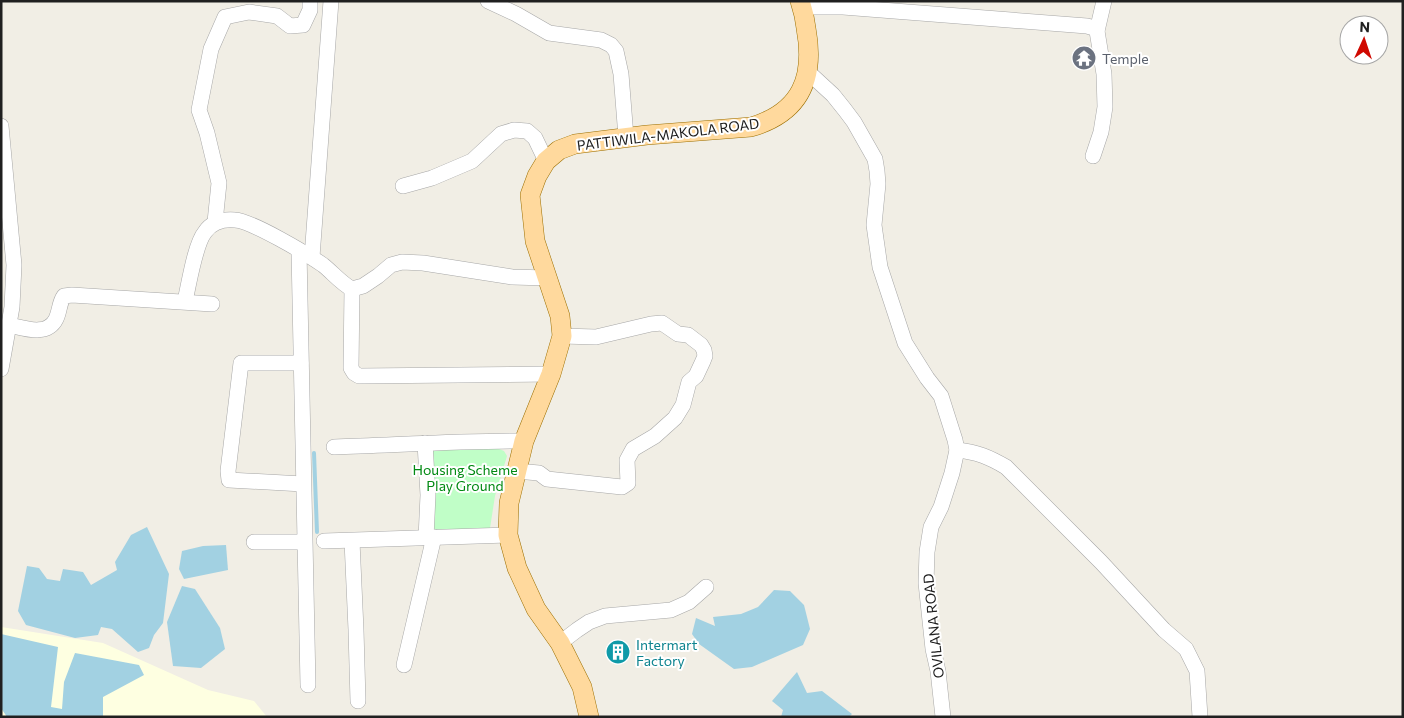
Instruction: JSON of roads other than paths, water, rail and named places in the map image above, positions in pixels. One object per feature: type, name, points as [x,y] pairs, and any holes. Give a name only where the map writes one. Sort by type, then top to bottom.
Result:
[{"type":"main road","name":"PATTIWILA-MAKOLA ROAD","points":[[589,717],[582,687],[560,643],[532,601],[517,568],[508,536],[509,503],[524,441],[551,374],[562,336],[560,316],[535,240],[530,196],[537,176],[546,161],[559,150],[575,144],[626,137],[751,127],[776,117],[789,106],[805,84],[808,72],[810,52],[801,4]]},
{"type":"street","points":[[215,222],[219,183],[207,133],[199,110],[211,49],[225,18],[249,12],[277,16],[290,26],[303,25],[310,10],[310,1]]},
{"type":"street","points":[[308,685],[301,363],[306,254],[331,1]]},
{"type":"street","points":[[488,1],[549,33],[601,40],[612,45],[616,51],[621,74],[626,137]]},
{"type":"street","points":[[1093,156],[1102,132],[1106,108],[1104,74],[1097,31],[1104,1]]},
{"type":"street","points":[[801,4],[1087,26],[1097,31]]},
{"type":"street","name":"OVILANA ROAD","points":[[808,72],[845,110],[875,159],[878,184],[874,225],[880,267],[905,343],[941,396],[957,450],[952,474],[941,506],[931,527],[926,583],[943,717]]},
{"type":"street","points":[[1,126],[3,167],[14,265],[12,307],[1,369]]},
{"type":"street","points":[[403,186],[432,178],[472,161],[501,134],[514,130],[527,131],[535,138],[546,161]]},
{"type":"street","points":[[185,301],[198,247],[204,232],[215,222],[235,220],[248,223],[306,254],[325,267],[344,285],[352,289],[363,286],[391,265],[402,262],[423,263],[512,276],[547,278]]},
{"type":"street","points":[[352,289],[351,368],[358,376],[551,374]]},
{"type":"street","points":[[9,325],[38,330],[49,327],[56,319],[64,296],[72,295],[212,304]]},
{"type":"street","points":[[516,471],[539,473],[548,479],[622,487],[628,483],[628,460],[633,449],[655,436],[675,418],[684,405],[688,382],[696,376],[705,356],[701,345],[688,335],[678,334],[662,324],[650,324],[596,337],[562,336]]},
{"type":"street","points":[[301,363],[241,363],[228,472],[229,480],[303,484]]},
{"type":"street","points":[[334,447],[467,441],[524,441]]},
{"type":"street","points":[[404,664],[430,538],[425,443]]},
{"type":"street","points":[[957,450],[970,451],[987,456],[1006,467],[1101,562],[1164,630],[1186,649],[1197,671],[1200,717]]},
{"type":"street","points":[[324,541],[508,536]]},
{"type":"street","points":[[352,541],[358,701]]},
{"type":"street","points":[[254,542],[304,542]]},
{"type":"street","points":[[560,643],[589,622],[606,616],[671,610],[690,602],[706,587]]},
{"type":"water","points":[[147,527],[169,574],[163,623],[154,635],[149,648],[138,652],[112,629],[101,627],[98,635],[75,638],[26,625],[18,611],[27,566],[39,568],[47,579],[60,581],[63,569],[83,572],[91,585],[117,570],[115,562],[131,535]]},
{"type":"water","points":[[226,545],[228,570],[184,579],[179,569],[182,551],[203,546]]},
{"type":"water","points":[[182,586],[195,589],[220,628],[225,649],[201,668],[173,666],[167,622]]},
{"type":"water","points":[[774,590],[790,591],[804,605],[810,629],[803,645],[752,667],[734,669],[699,644],[692,634],[696,618],[715,626],[713,617],[741,614],[758,607]]},
{"type":"water","points":[[1,634],[58,647],[51,707],[62,709],[64,682],[75,653],[139,665],[144,675],[103,697],[103,717],[7,717],[1,708]]},
{"type":"water","points":[[797,672],[807,693],[822,691],[852,714],[849,717],[781,717],[783,710],[772,701]]},
{"type":"waterway","points":[[314,453],[317,532]]},
{"type":"place","name":"Temple","points":[[1084,58]]},
{"type":"place","name":"Intermart Factory","points":[[618,652]]},
{"type":"park label","name":"Housing Scheme Play Ground","points":[[465,478]]}]
